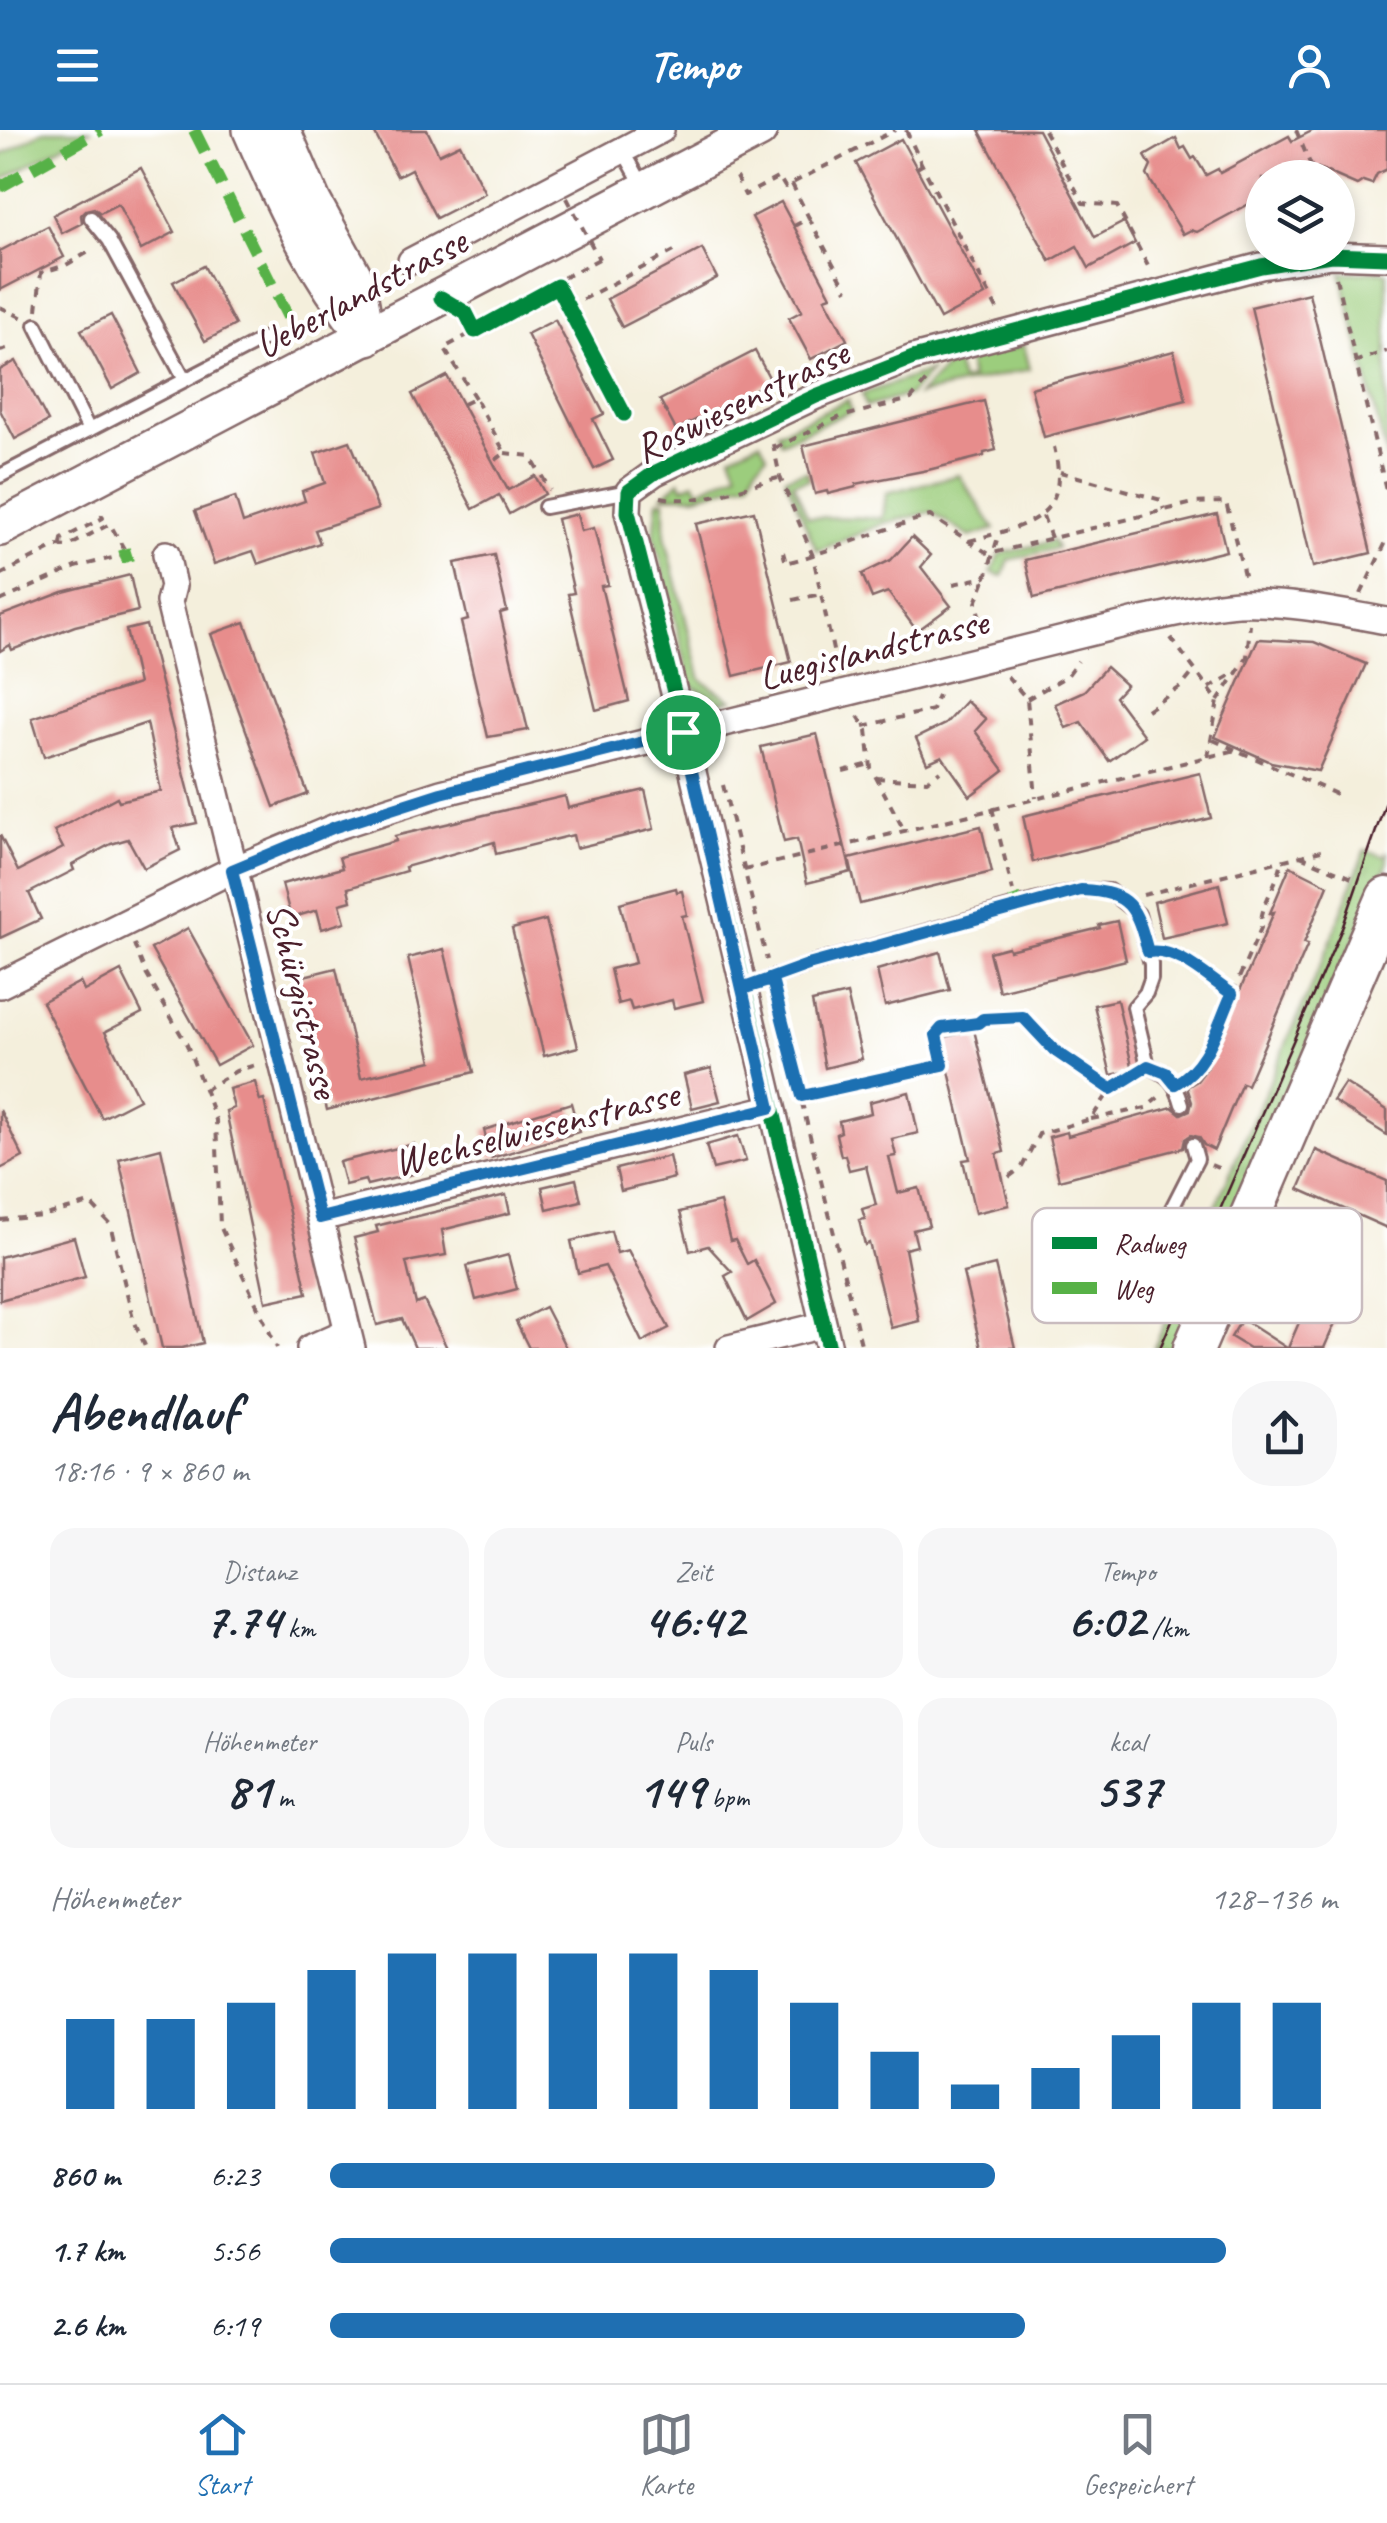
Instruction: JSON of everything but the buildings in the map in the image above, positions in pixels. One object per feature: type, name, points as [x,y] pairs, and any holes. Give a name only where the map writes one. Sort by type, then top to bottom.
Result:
[{"type":"main road","points":[[251,130],[300,207],[357,282],[367,336]]},
{"type":"main road","points":[[282,130],[300,207]]},
{"type":"main road","name":"Ueberlandstrasse","points":[[0,528],[759,130]]},
{"type":"main road","points":[[1254,1208],[1387,898]]},
{"type":"main road","points":[[1194,1348],[1205,1323]]},
{"type":"street","name":"Ueberlandstrasse","points":[[411,261],[661,130]]},
{"type":"street","name":"Roswiesenstrasse","points":[[826,1336],[628,512],[629,491],[654,473],[816,396],[914,358],[1262,266],[1331,254],[1387,257]]},
{"type":"street","name":"Schürgistrasse","points":[[166,554],[173,586],[169,602],[349,1340]]},
{"type":"street","name":"Luegislandstrasse","points":[[0,985],[232,870],[335,827],[441,793],[1136,621],[1233,604],[1302,606],[1387,620]]},
{"type":"street","name":"Wechselwiesenstrasse","points":[[320,1218],[770,1108]]},
{"type":"street","points":[[729,1348],[826,1336]]},
{"type":"street","points":[[310,1348],[349,1340]]},
{"type":"lane","points":[[623,150],[645,190]]},
{"type":"lane","points":[[91,218],[110,240],[185,380]]},
{"type":"lane","points":[[36,325],[89,430]]},
{"type":"lane","points":[[0,476],[266,338]]},
{"type":"lane","points":[[551,505],[629,491]]},
{"type":"lane","points":[[742,989],[808,965],[1081,890],[1109,891],[1138,914],[1151,979],[1134,1007],[1148,1066],[1166,1073],[1182,1104]]},
{"type":"lane","points":[[1171,1208],[1197,1159],[1193,1145]]},
{"type":"path","points":[[734,173],[745,195],[780,177],[785,187],[895,130]]},
{"type":"path","points":[[906,130],[919,166],[1001,318]]},
{"type":"path","points":[[1044,130],[1082,203],[1117,206],[1155,278]]},
{"type":"path","points":[[1296,130],[1308,160]]},
{"type":"path","points":[[792,184],[847,290]]},
{"type":"path","points":[[567,198],[599,259],[561,279],[557,286],[624,414]]},
{"type":"path","points":[[794,226],[809,218]]},
{"type":"path","points":[[0,307],[36,325],[41,272],[66,266],[110,240]]},
{"type":"path","points":[[568,306],[676,250]]},
{"type":"path","points":[[1334,270],[1387,494]]},
{"type":"path","points":[[266,338],[288,317]]},
{"type":"path","points":[[288,317],[291,347]]},
{"type":"path","points":[[475,331],[444,348],[505,454]]},
{"type":"path","points":[[0,351],[8,348]]},
{"type":"path","points":[[1354,362],[1387,351]]},
{"type":"path","points":[[839,679],[813,556],[780,478],[774,447],[840,417],[911,399],[937,369]]},
{"type":"path","points":[[462,404],[475,398]]},
{"type":"path","points":[[969,542],[1043,516],[1055,498],[1060,472],[1054,447]]},
{"type":"path","points":[[492,462],[505,454],[530,456],[551,505]]},
{"type":"path","points":[[1060,472],[1161,500],[1164,510]]},
{"type":"path","points":[[657,495],[682,500],[707,498],[780,478]]},
{"type":"path","points":[[783,552],[786,562],[813,556],[885,528],[930,516],[989,554],[1193,503],[1226,502],[1247,589]]},
{"type":"path","points":[[60,546],[62,538],[103,518],[97,506]]},
{"type":"path","points":[[1043,516],[1051,538]]},
{"type":"path","points":[[0,575],[60,546],[66,548],[110,524],[124,549]]},
{"type":"path","points":[[986,644],[976,604],[999,534]]},
{"type":"path","points":[[1359,598],[1387,540]]},
{"type":"path","points":[[0,601],[76,568],[120,556]]},
{"type":"path","points":[[953,584],[986,577]]},
{"type":"path","points":[[793,600],[821,594]]},
{"type":"path","points":[[1208,757],[1218,701],[1247,656],[1251,617]]},
{"type":"path","points":[[1164,628],[1218,701]]},
{"type":"path","points":[[1027,699],[1067,676],[1087,647]]},
{"type":"path","points":[[1000,668],[1027,699],[1036,798]]},
{"type":"path","points":[[1147,710],[1182,686],[1195,670]]},
{"type":"path","points":[[1209,688],[1238,671]]},
{"type":"path","points":[[864,726],[932,710],[943,682]]},
{"type":"path","points":[[852,705],[864,726],[870,764],[904,830]]},
{"type":"path","points":[[1211,739],[1343,797]]},
{"type":"path","points":[[744,870],[1236,750]]},
{"type":"path","points":[[843,771],[870,764]]},
{"type":"path","points":[[876,778],[927,781],[940,772]]},
{"type":"path","points":[[720,773],[862,1348]]},
{"type":"path","points":[[992,808],[1014,896]]},
{"type":"path","points":[[1124,900],[1321,851]]},
{"type":"path","points":[[1300,856],[1352,878]]},
{"type":"path","points":[[1008,1176],[1022,1167],[1039,1134],[1146,1108],[1190,1076],[1202,1062],[1261,928],[1260,917],[1282,860]]},
{"type":"path","points":[[130,934],[145,972],[187,1045],[216,1120],[220,1226],[277,1348]]},
{"type":"path","points":[[1148,952],[1158,950],[1175,956],[1232,994]]},
{"type":"path","points":[[802,1096],[943,1065],[936,1035],[942,1028],[983,1019],[1023,1017],[1054,1050],[1111,1089]]},
{"type":"path","points":[[204,1090],[236,1072],[270,1060]]},
{"type":"path","points":[[1090,1119],[1111,1089],[1148,1066]]},
{"type":"path","points":[[0,1220],[42,1216],[90,1203],[110,1224],[133,1318],[146,1348]]},
{"type":"green space","points":[[45,130],[90,130],[0,181],[0,156]]},
{"type":"green space","points":[[1341,273],[1387,273],[1387,459]]},
{"type":"green space","points":[[1024,345],[1030,369],[918,395],[947,366],[956,364],[961,381],[971,379],[967,360]]},
{"type":"green space","points":[[930,371],[909,395],[866,407],[862,394]]},
{"type":"green space","points":[[848,400],[851,411],[781,442],[778,432]]},
{"type":"green space","points":[[760,441],[767,455],[750,481],[696,496],[663,495],[680,480],[683,487],[695,482],[699,490],[738,472],[731,455]]},
{"type":"green space","points":[[807,471],[809,479],[793,483],[808,517],[883,518],[886,493],[959,475],[995,529],[970,537],[931,512],[885,523],[817,551],[785,477]]},
{"type":"green space","points":[[658,500],[665,500],[665,536],[701,680],[732,700],[719,703],[691,685],[654,534]]},
{"type":"green space","points":[[1053,541],[1057,548],[1009,560],[1003,576],[991,573],[1000,554]]},
{"type":"green space","points":[[1365,850],[1385,856],[1387,851],[1387,865],[1239,1208],[1215,1208],[1330,943]]},
{"type":"green space","points":[[1165,1323],[1189,1323],[1178,1348],[1154,1348]]},
{"type":"tram line","points":[[1221,1208],[1343,926],[1387,799]]},
{"type":"tram line","points":[[1160,1348],[1171,1323]]},
{"type":"marked path","points":[[0,187],[101,130]]},
{"type":"marked path","points":[[194,130],[288,317]]},
{"type":"marked path","points":[[124,549],[128,562]]},
{"type":"marked path","points":[[1014,896],[1018,907]]},
{"type":"cycle path","points":[[829,1348],[628,512],[629,491],[654,473],[816,396],[913,358],[1261,266],[1331,255],[1387,257]]},
{"type":"cycle path","points":[[441,298],[466,313],[475,331],[557,286],[624,414]]},
{"type":"route","points":[[683,732],[441,793],[335,827],[232,870],[320,1218],[770,1108],[742,989],[808,965],[1081,890],[1109,891],[1124,900],[1138,914],[1148,952],[1158,950],[1175,956],[1232,994],[1202,1062],[1190,1076],[1175,1084],[1166,1073],[1148,1066],[1111,1089],[1054,1050],[1023,1017],[983,1019],[942,1028],[936,1035],[943,1065],[802,1096],[772,980],[742,989],[683,732]]}]
